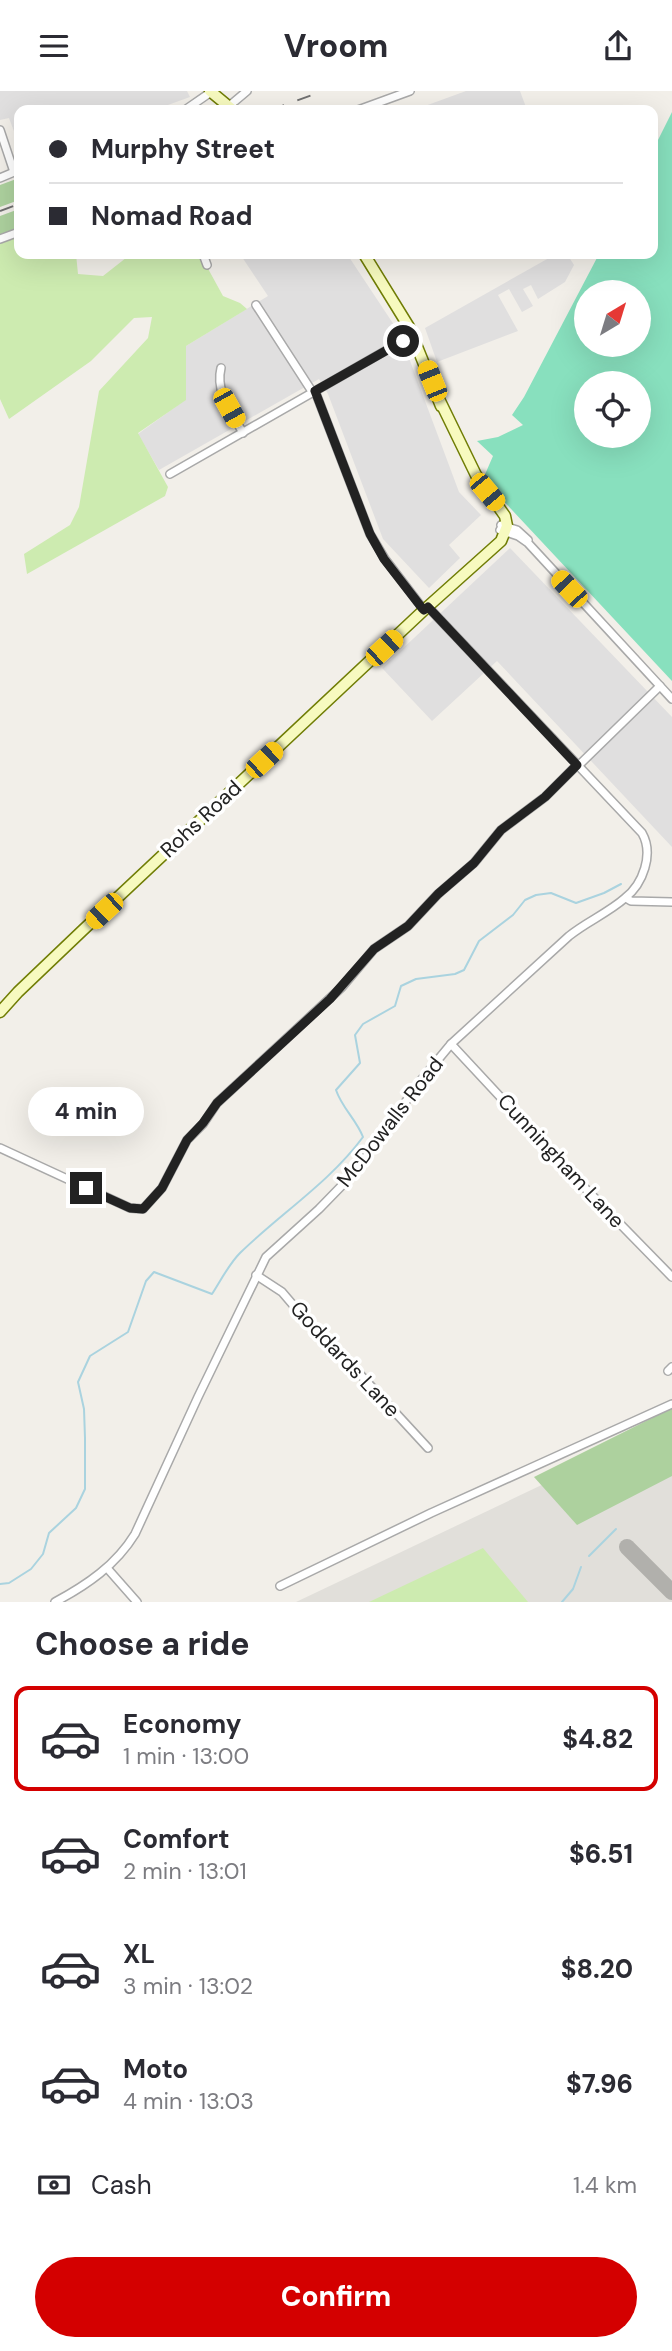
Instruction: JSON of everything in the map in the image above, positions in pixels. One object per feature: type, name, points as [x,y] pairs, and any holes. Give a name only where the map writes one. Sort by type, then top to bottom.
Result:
[{"type":"street","points":[[235,105],[247,91]]},
{"type":"street","points":[[372,105],[410,91]]},
{"type":"street","points":[[192,105],[211,92],[226,105]]},
{"type":"street","points":[[0,130],[14,164]]},
{"type":"street","points":[[205,259],[207,265]]},
{"type":"street","points":[[367,259],[413,335],[462,453],[483,488],[502,511],[503,529],[524,540],[534,549],[672,699]]},
{"type":"street","points":[[256,306],[314,392],[370,534],[384,559],[426,608],[578,765]]},
{"type":"street","points":[[170,474],[413,335]]},
{"type":"street","points":[[221,368],[219,377],[223,396],[243,433]]},
{"type":"street","name":"Rohs Road","points":[[0,1012],[83,930],[426,608],[498,544],[503,529]]},
{"type":"street","points":[[0,1148],[130,1208],[143,1209],[162,1188],[187,1140],[217,1103],[334,995],[374,949],[408,926],[438,894],[474,863],[501,830],[545,797],[660,686]]},
{"type":"street","name":"McDowalls Road","points":[[55,1602],[107,1568],[125,1551],[256,1275],[271,1252],[355,1172],[422,1079],[451,1044],[569,936],[626,898],[641,876],[648,856],[648,845],[636,826],[578,765]]},
{"type":"street","points":[[626,898],[631,901],[672,902]]},
{"type":"street","name":"Cunningham Lane","points":[[451,1044],[672,1277]]},
{"type":"street","name":"Goddards Lane","points":[[256,1275],[282,1292],[311,1327],[357,1371],[428,1448]]},
{"type":"street","points":[[280,1586],[442,1508],[672,1404]]},
{"type":"street","points":[[107,1568],[137,1602]]},
{"type":"shaded area","points":[[0,91],[187,91],[190,97],[168,105],[14,105],[14,132],[9,118],[0,120]]},
{"type":"shaded area","points":[[466,91],[520,91],[525,105],[428,105]]},
{"type":"shaded area","points":[[243,259],[350,259],[400,334],[459,492],[481,515],[449,545],[460,558],[429,588],[383,539],[328,394],[319,379],[159,470],[138,434],[185,400],[186,346],[268,296]]},
{"type":"shaded area","points":[[547,259],[570,259],[574,265],[565,282],[538,299],[531,285],[523,289],[533,306],[522,312],[509,289],[498,295],[518,331],[437,362],[425,328]]},
{"type":"shaded area","points":[[510,548],[672,717],[672,847],[497,661],[432,721],[382,668]]},
{"type":"shaded area","points":[[672,1423],[672,1602],[296,1602],[355,1574]]},
{"type":"green space","points":[[672,112],[672,681],[483,479],[493,456],[477,441],[498,437],[523,425],[512,415],[574,302],[574,357],[651,357],[651,280],[585,280],[596,259],[658,259],[658,140]]},
{"type":"green space","points":[[14,180],[14,202],[0,207],[0,185]]},
{"type":"green space","points":[[14,211],[14,231],[0,235],[0,216]]},
{"type":"green space","points":[[14,239],[14,259],[76,259],[78,274],[103,276],[125,259],[203,259],[223,296],[247,309],[186,346],[186,400],[138,433],[168,487],[165,496],[27,574],[24,554],[70,525],[79,507],[99,391],[148,338],[152,317],[134,318],[91,361],[9,419],[0,399],[0,243]]},
{"type":"green space","points":[[672,1408],[672,1476],[577,1525],[534,1477]]},
{"type":"green space","points":[[483,1548],[528,1602],[369,1602]]},
{"type":"waterway","points":[[0,1584],[9,1583],[31,1569],[43,1554],[49,1533],[76,1508],[85,1489],[84,1409],[78,1382],[90,1356],[128,1332],[146,1281],[154,1272],[212,1294],[240,1253],[335,1169],[363,1137],[336,1090],[360,1063],[355,1035],[363,1024],[395,1006],[401,986],[416,979],[455,974],[464,970],[479,941],[513,915],[525,900],[551,893],[576,903],[621,884]]},
{"type":"waterway","points":[[589,1556],[616,1529]]},
{"type":"waterway","points":[[562,1602],[573,1589],[581,1567]]},
{"type":"taxiway","points":[[627,1547],[672,1592]]},
{"type":"railway","points":[[285,105],[323,91]]},
{"type":"railway","points":[[0,211],[14,206]]},
{"type":"route","points":[[86,1188],[130,1208],[143,1209],[153,1201],[187,1140],[217,1103],[330,999],[374,949],[408,926],[438,894],[474,863],[501,830],[545,797],[577,765],[428,607],[424,610],[422,608],[384,559],[366,526],[315,391],[403,341]]}]
